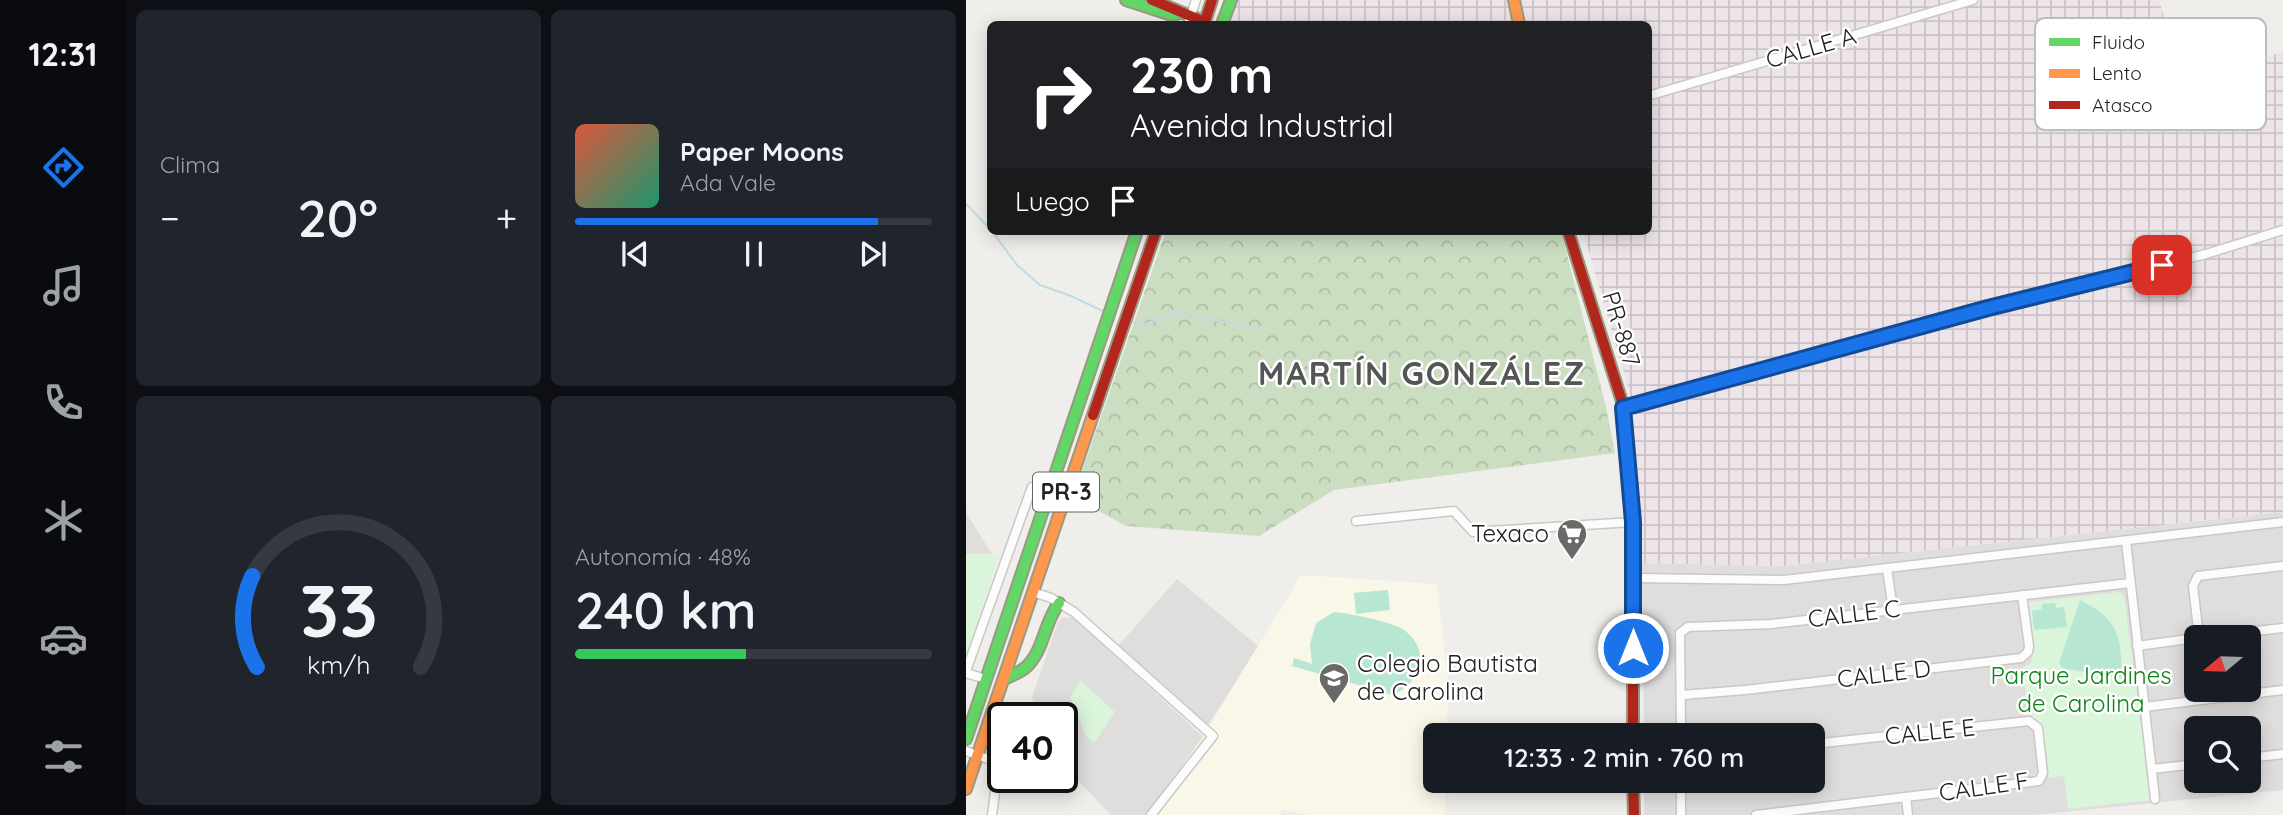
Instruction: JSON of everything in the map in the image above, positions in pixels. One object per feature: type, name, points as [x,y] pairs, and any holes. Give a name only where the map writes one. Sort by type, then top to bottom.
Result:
[{"type":"main road","points":[[1126,0],[1176,8],[1187,18]]},
{"type":"main road","points":[[1205,21],[1213,0]]},
{"type":"main road","points":[[1223,21],[1231,0]]},
{"type":"main road","points":[[1514,0],[1518,21]]},
{"type":"main road","name":"PR-3","points":[[966,739],[1114,307],[1136,235]]},
{"type":"main road","name":"PR-3","points":[[966,789],[972,752],[1005,679],[1155,235]]},
{"type":"main road","name":"PR-887","points":[[1569,235],[1623,408],[1633,522],[1633,723]]},
{"type":"main road","points":[[1005,679],[1025,668],[1033,657],[1052,611],[1059,603]]},
{"type":"main road","points":[[1633,793],[1633,813]]},
{"type":"street","points":[[1187,18],[1196,0]]},
{"type":"street","name":"CALLE A","points":[[1652,95],[1973,0]]},
{"type":"street","points":[[1623,408],[1988,308],[2206,254],[2283,230]]},
{"type":"street","points":[[986,679],[966,672],[1032,487]]},
{"type":"street","points":[[1356,522],[1454,511],[1473,532],[1633,522]]},
{"type":"street","points":[[1634,578],[1784,580],[2283,523]]},
{"type":"street","points":[[2126,541],[2155,799]]},
{"type":"street","points":[[2198,625],[2193,586],[2198,576],[2283,566]]},
{"type":"street","points":[[1887,569],[1893,610]]},
{"type":"street","name":"CALLE C","points":[[1681,723],[1680,634],[1688,627],[1772,624],[2130,583]]},
{"type":"street","points":[[1033,592],[1074,612],[1213,736],[1151,815]]},
{"type":"street","name":"CALLE D","points":[[1682,695],[2021,658],[2028,652],[2029,646],[2022,595]]},
{"type":"street","points":[[2261,630],[2283,628]]},
{"type":"street","points":[[2137,646],[2184,639]]},
{"type":"street","points":[[2144,707],[2283,690]]},
{"type":"street","name":"CALLE E","points":[[1825,743],[2029,721],[2038,728],[2042,775]]},
{"type":"street","points":[[972,752],[999,763],[992,815]]},
{"type":"street","points":[[2261,757],[2283,754]]},
{"type":"street","points":[[2152,769],[2184,765]]},
{"type":"street","name":"CALLE F","points":[[1756,815],[2039,781],[2042,775]]},
{"type":"street","points":[[1681,793],[1681,815]]},
{"type":"street","points":[[1906,797],[1908,815]]},
{"type":"shaded area","points":[[1234,0],[2159,0],[2164,18],[2035,18],[2035,130],[2266,130],[2266,57],[2283,52],[2283,512],[1782,566],[1642,563],[1629,391],[1584,235],[1652,235],[1652,21],[1227,21]]},
{"type":"shaded area","points":[[966,510],[967,514],[992,554],[966,554]]},
{"type":"shaded area","points":[[2283,512],[2283,790],[2261,792],[2261,716],[2184,716],[2184,793],[2253,793],[2034,815],[1644,815],[1644,793],[1825,793],[1825,723],[1644,723],[1642,563],[1782,566]]},
{"type":"shaded area","name":"Colegio Bautista de Carolina","points":[[1301,575],[1437,584],[1448,683],[1447,723],[1423,723],[1423,793],[1445,793],[1444,815],[1308,815],[1282,809],[1280,815],[1147,815],[1203,737]]},
{"type":"shaded area","points":[[1177,579],[1258,646],[1207,727],[1118,646]]},
{"type":"shaded area","points":[[1073,617],[1203,737],[1147,815],[1111,815],[1078,781],[1078,702],[1034,702],[1032,697],[1058,622],[1062,618]]},
{"type":"green space","points":[[1165,235],[1562,235],[1606,407],[1615,453],[1334,490],[1259,536],[1126,526],[1073,497]]},
{"type":"green space","points":[[966,554],[999,555],[966,657]]},
{"type":"green space","points":[[1388,590],[1390,610],[1356,614],[1354,593]]},
{"type":"green space","name":"Parque Jardines de Carolina","points":[[2120,592],[2124,596],[2151,800],[2068,809],[2064,776],[2048,778],[2042,735],[2039,727],[2028,717],[2023,667],[2031,663],[2032,656],[2028,602]]},
{"type":"green space","points":[[2080,600],[2103,614],[2115,631],[2119,640],[2122,678],[2062,668],[2059,663]]},
{"type":"green space","points":[[2055,603],[2056,608],[2064,607],[2067,627],[2034,630],[2032,611],[2042,609],[2042,604]]},
{"type":"green space","points":[[1334,612],[1391,624],[1413,638],[1420,656],[1416,675],[1410,683],[1393,695],[1292,666],[1294,658],[1312,664],[1310,644],[1316,623]]},
{"type":"green space","points":[[1080,680],[1115,712],[1094,743],[1086,736],[1078,716],[1078,702],[1072,702],[1070,697]]},
{"type":"waterway","points":[[966,204],[987,226]]},
{"type":"waterway","points":[[995,235],[1017,265],[1040,285],[1107,313]]},
{"type":"waterway","points":[[1132,321],[1142,325],[1176,313],[1260,329]]},
{"type":"traffic: fast","points":[[1126,0],[1172,15],[1181,13]]},
{"type":"traffic: fast","points":[[1223,21],[1231,0]]},
{"type":"traffic: fast","points":[[966,739],[1136,235]]},
{"type":"traffic: fast","points":[[1005,679],[1023,670],[1036,654],[1059,603]]},
{"type":"traffic: slow","points":[[1514,0],[1518,21]]},
{"type":"traffic: slow","points":[[966,789],[1093,415]]},
{"type":"traffic: jam","points":[[1152,0],[1203,21]]},
{"type":"traffic: jam","points":[[1205,21],[1212,0]]},
{"type":"traffic: jam","points":[[1093,415],[1155,235]]},
{"type":"traffic: jam","points":[[1569,235],[1624,408],[1633,522],[1633,723]]},
{"type":"traffic: jam","points":[[1633,793],[1634,815]]},
{"type":"place","name":"Texaco","points":[[1572,561]]},
{"type":"place","name":"Colegio Bautista de Carolina","points":[[1334,705]]},
{"type":"district","name":"MARTÍN GONZÁLEZ","points":[[1422,374]]},
{"type":"route","points":[[1633,648],[1633,522],[1623,408],[1988,308],[2162,265]]}]
